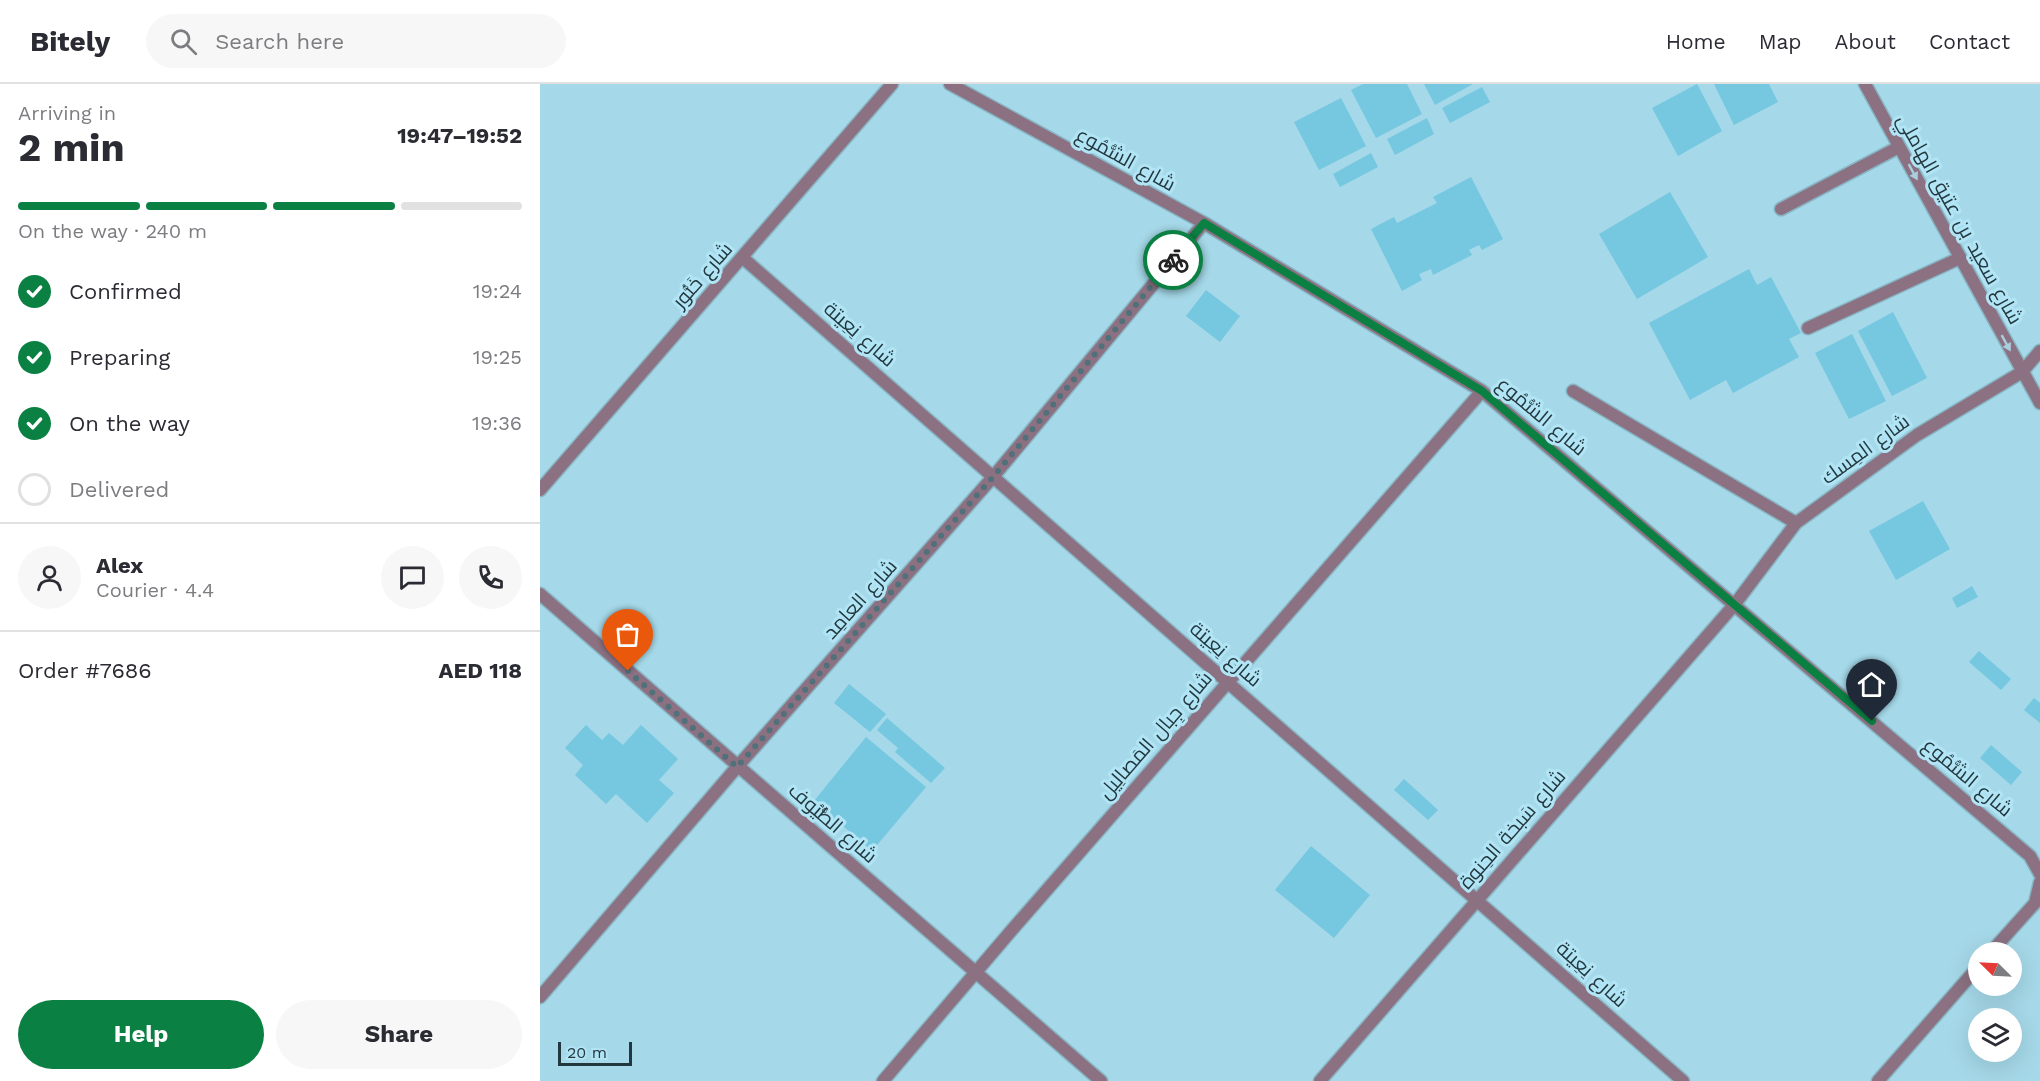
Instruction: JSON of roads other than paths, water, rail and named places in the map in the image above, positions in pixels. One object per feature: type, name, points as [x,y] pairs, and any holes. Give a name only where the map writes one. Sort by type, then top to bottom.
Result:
[{"type":"street","name":"شارع خَنُّور","points":[[540,490],[892,84]]},
{"type":"street","name":"شارع الشُّمُوع","points":[[950,84],[1204,223],[1482,391],[2030,856],[2040,874]]},
{"type":"street","name":"شارع سعيد بن عتيق الهاملي","points":[[1864,84],[2040,403]]},
{"type":"street","points":[[1781,209],[1899,147]]},
{"type":"street","name":"شارع العامِد","points":[[540,997],[737,767],[993,477],[1204,223]]},
{"type":"street","name":"شارع نِعِيتة","points":[[743,258],[1683,1081]]},
{"type":"street","points":[[1808,328],[1960,258]]},
{"type":"street","name":"شارع المِسك","points":[[1735,604],[1796,523],[1917,435],[2022,372],[2040,351]]},
{"type":"street","name":"شارع جِبال المَصالِيل","points":[[883,1081],[975,972],[1482,391]]},
{"type":"street","points":[[1573,391],[1796,523]]},
{"type":"street","name":"شارع الطُّيُوف","points":[[540,594],[1101,1081]]},
{"type":"street","name":"شارع سَبخة الحِنوة","points":[[1320,1081],[1735,604]]},
{"type":"street","points":[[2000,942],[2035,903],[2040,882]]},
{"type":"street","points":[[1878,1081],[1968,978]]}]
